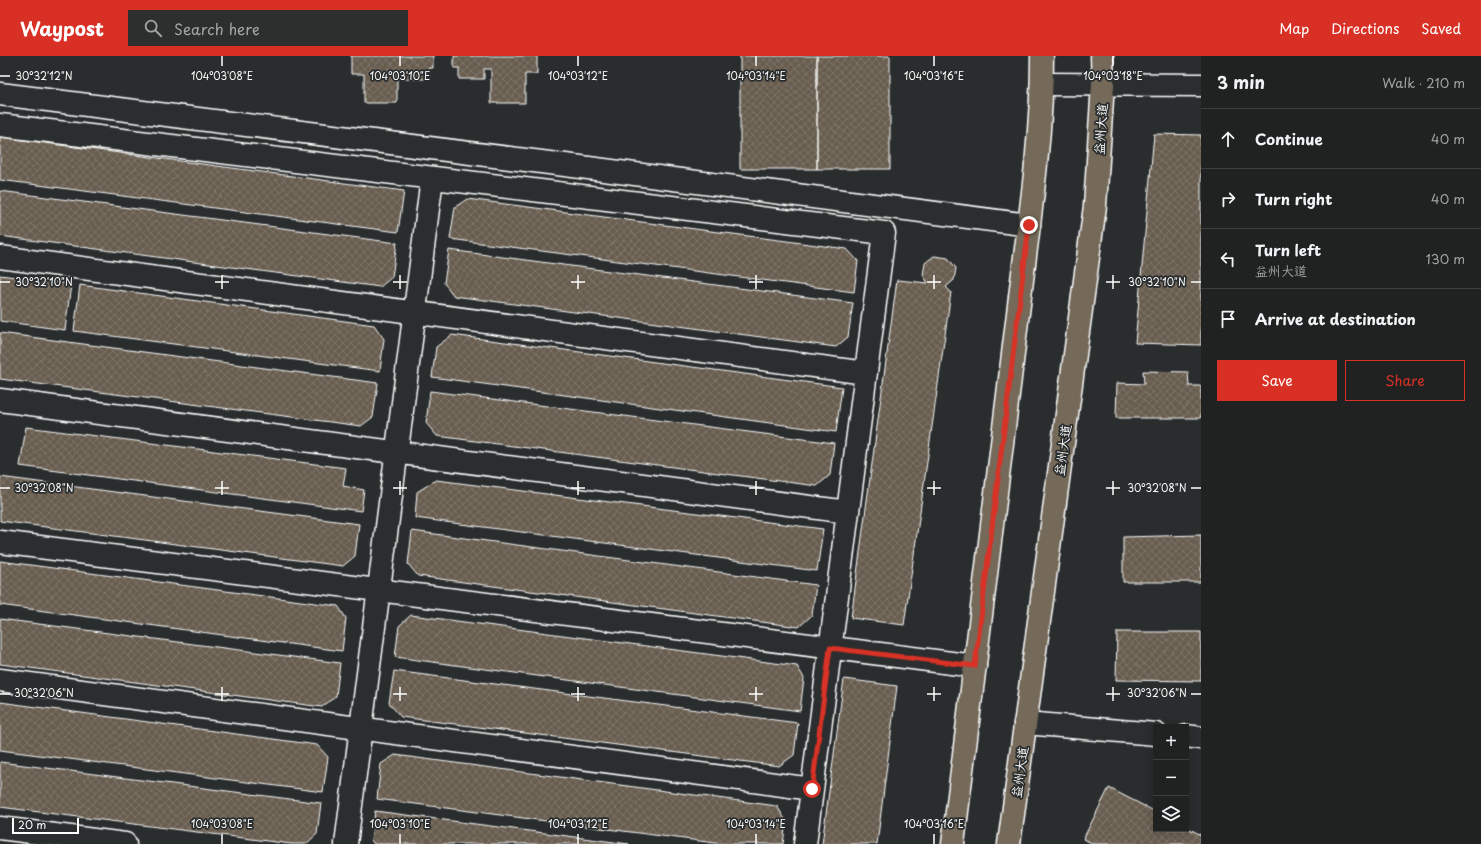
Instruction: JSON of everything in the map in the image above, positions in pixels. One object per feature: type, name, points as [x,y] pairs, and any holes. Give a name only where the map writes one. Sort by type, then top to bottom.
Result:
[{"type":"main road","points":[[953,844],[1034,188],[1042,84],[1042,56]]},
{"type":"main road","name":"益州大道","points":[[1009,844],[1095,206],[1103,84],[1102,56]]},
{"type":"street","points":[[1042,84],[1201,85]]},
{"type":"street","points":[[0,94],[1029,225]]},
{"type":"street","points":[[0,125],[884,233],[805,844]]},
{"type":"street","points":[[346,844],[432,178]]},
{"type":"street","points":[[0,257],[866,373]]},
{"type":"street","points":[[0,400],[848,512]]},
{"type":"street","points":[[0,542],[975,666]]},
{"type":"street","points":[[0,680],[812,789]]},
{"type":"street","points":[[1025,723],[1153,734]]},
{"type":"street","points":[[1189,736],[1201,738]]},
{"type":"street","points":[[0,828],[125,844]]},
{"type":"building","points":[[351,56],[433,56],[433,68],[429,68],[429,79],[402,79],[402,70],[397,70],[397,103],[364,103],[364,74],[351,74]]},
{"type":"building","points":[[454,56],[537,56],[537,74],[525,74],[525,103],[491,103],[491,69],[484,69],[484,79],[459,79],[459,68],[454,68]]},
{"type":"building","points":[[740,56],[817,56],[817,169],[740,169]]},
{"type":"building","points":[[817,56],[890,56],[890,169],[817,169]]},
{"type":"building","points":[[1154,134],[1201,135],[1201,345],[1135,343]]},
{"type":"building","points":[[0,137],[404,191],[398,232],[0,180]]},
{"type":"building","points":[[0,191],[397,243],[392,277],[380,287],[0,236]]},
{"type":"building","points":[[467,199],[847,249],[858,261],[854,292],[450,239],[455,207]]},
{"type":"building","points":[[449,250],[853,303],[848,337],[836,347],[454,296],[444,283]]},
{"type":"building","points":[[934,256],[948,258],[956,268],[954,280],[946,287],[951,292],[904,625],[851,618],[897,280],[928,283],[923,275],[925,263]]},
{"type":"building","points":[[0,275],[71,284],[65,330],[0,321]]},
{"type":"building","points":[[80,285],[374,325],[384,339],[380,371],[74,331]]},
{"type":"building","points":[[0,333],[378,383],[373,417],[361,426],[0,379]]},
{"type":"building","points":[[452,335],[842,387],[836,432],[432,377],[436,347]]},
{"type":"building","points":[[1143,371],[1188,372],[1189,386],[1201,386],[1201,418],[1116,418],[1117,383],[1144,384]]},
{"type":"building","points":[[430,391],[834,443],[830,475],[817,486],[437,436],[426,423]]},
{"type":"building","points":[[26,427],[346,468],[343,486],[364,490],[361,511],[20,466]]},
{"type":"building","points":[[0,477],[359,524],[355,556],[343,566],[0,521]]},
{"type":"building","points":[[436,480],[823,529],[817,571],[415,518],[417,492]]},
{"type":"building","points":[[412,531],[816,585],[812,615],[799,627],[418,576],[408,564]]},
{"type":"building","points":[[1201,535],[1201,582],[1123,582],[1123,537]]},
{"type":"building","points":[[0,561],[338,606],[346,618],[342,651],[0,605]]},
{"type":"building","points":[[411,615],[797,666],[804,678],[800,711],[395,657],[399,626]]},
{"type":"building","points":[[0,619],[340,663],[336,696],[322,707],[0,664]]},
{"type":"building","points":[[1117,632],[1201,632],[1201,681],[1116,680]]},
{"type":"building","points":[[394,671],[798,723],[794,755],[779,766],[401,717],[389,703]]},
{"type":"building","points":[[844,679],[897,686],[877,844],[822,844]]},
{"type":"building","points":[[0,702],[317,745],[328,757],[323,792],[0,750]]},
{"type":"building","points":[[395,755],[777,806],[786,821],[783,844],[723,844],[377,799],[381,764]]},
{"type":"building","points":[[0,762],[321,803],[317,834],[306,844],[291,844],[0,807]]},
{"type":"building","points":[[1109,788],[1153,810],[1153,832],[1189,832],[1189,829],[1201,835],[1201,844],[1094,844],[1083,839]]},
{"type":"building","points":[[375,811],[629,844],[374,844],[371,840]]},
{"type":"route","points":[[812,789],[830,648],[975,666],[1029,225]]}]
